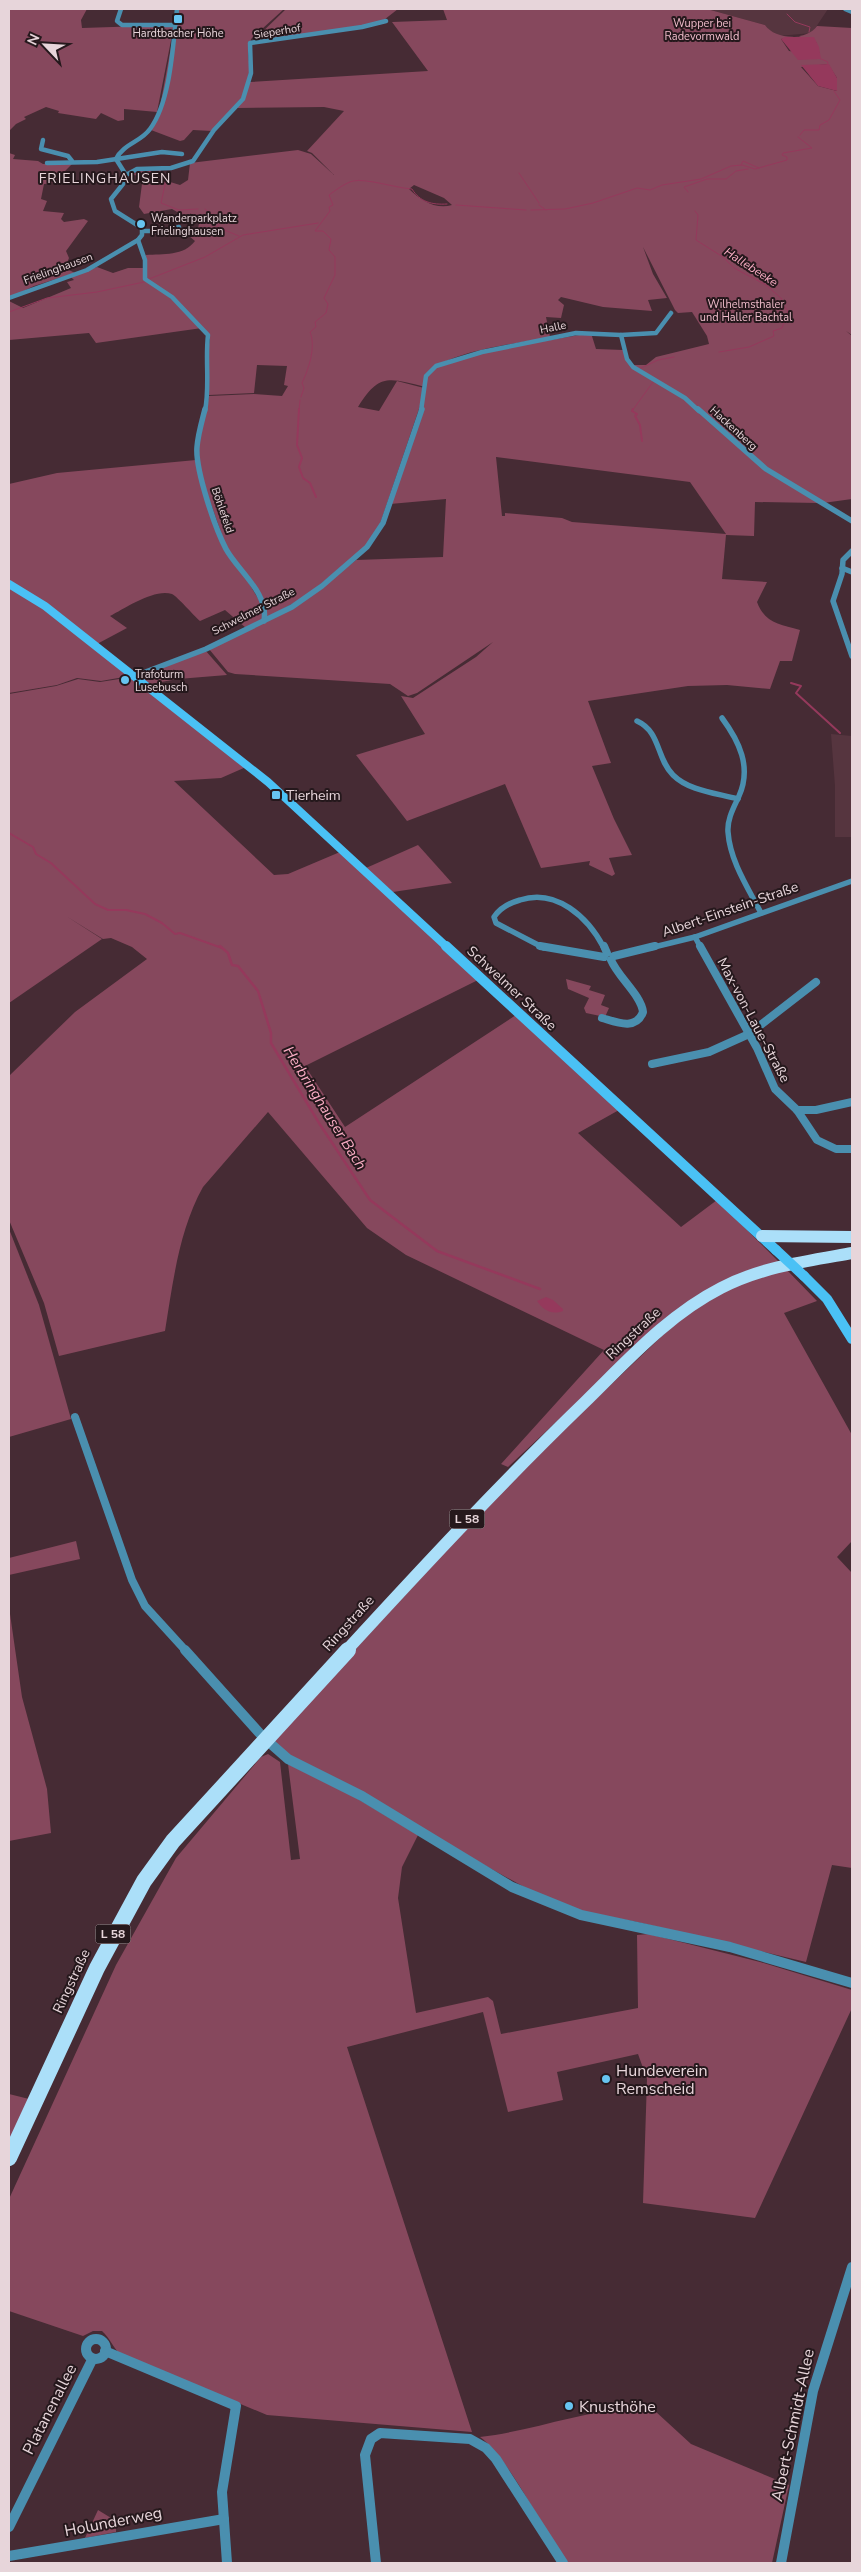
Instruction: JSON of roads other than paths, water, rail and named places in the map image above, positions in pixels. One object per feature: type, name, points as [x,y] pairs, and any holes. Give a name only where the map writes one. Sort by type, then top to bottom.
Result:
[{"type":"main road","name":"Schwelmer Straße","points":[[9,584],[45,606],[274,787],[804,1276],[827,1299],[852,1340]]},
{"type":"main road","points":[[762,1236],[852,1237]]},
{"type":"main road","name":"Ringstraße","points":[[9,2158],[92,1976],[143,1881],[173,1841],[491,1493],[678,1316],[714,1292],[747,1277],[793,1264],[852,1253]]},
{"type":"street","points":[[121,9],[117,21],[122,25],[175,24]]},
{"type":"street","points":[[116,159],[119,152],[152,126],[158,112],[166,77],[177,9]]},
{"type":"street","points":[[845,9],[852,12]]},
{"type":"street","name":"Sieperhof","points":[[126,175],[138,169],[171,168],[190,163],[214,130],[243,99],[251,73],[250,43],[362,27],[386,21]]},
{"type":"street","points":[[43,140],[41,149],[64,155],[72,161]]},
{"type":"street","points":[[47,163],[72,161],[96,163],[165,152],[182,154]]},
{"type":"street","points":[[116,159],[126,175],[124,184],[111,199],[112,206],[118,214],[140,225],[143,231]]},
{"type":"street","points":[[143,231],[166,231],[179,227]]},
{"type":"street","points":[[138,240],[143,231]]},
{"type":"street","name":"Böhlefeld","points":[[138,240],[145,260],[145,280],[172,297],[208,336],[205,357],[208,395],[197,446],[197,460],[225,546],[261,601],[266,613],[264,621]]},
{"type":"street","name":"Frielinghausen","points":[[9,298],[35,287],[87,270],[138,240]]},
{"type":"street","name":"Halle","points":[[393,491],[419,418],[426,376],[432,368],[445,361],[476,353],[573,334],[594,332],[621,335],[657,333],[671,313]]},
{"type":"street","name":"Hackenberg","points":[[621,335],[627,359],[632,367],[685,398],[766,469],[852,521]]},
{"type":"street","name":"Schwelmer Straße","points":[[135,676],[206,649],[306,598],[359,556],[378,532],[393,491]]},
{"type":"street","points":[[852,551],[844,560],[834,604],[852,656]]},
{"type":"street","points":[[842,568],[852,572]]},
{"type":"street","points":[[722,718],[736,738],[744,759],[745,777],[728,824],[728,841],[761,913]]},
{"type":"street","points":[[637,721],[648,726],[654,733],[667,768],[675,777],[692,786],[738,799]]},
{"type":"street","name":"Albert-Einstein-Straße","points":[[609,957],[695,937],[852,881]]},
{"type":"street","points":[[602,1018],[628,1025],[641,1017],[644,1011],[642,1003],[627,986],[596,931],[584,919],[548,898],[528,895],[499,910],[494,917],[496,923],[541,946],[609,957]]},
{"type":"street","name":"Max-von-Laue-Straße","points":[[695,937],[749,1034],[775,1089],[797,1110],[817,1140],[836,1149],[852,1149]]},
{"type":"street","points":[[652,1064],[709,1052],[749,1034],[816,982]]},
{"type":"street","points":[[797,1110],[825,1109],[852,1102]]},
{"type":"street","points":[[75,1417],[132,1580],[145,1606],[251,1721],[264,1740],[285,1759],[361,1795],[471,1864],[565,1910],[760,1954],[804,1966],[852,1983]]},
{"type":"street","name":"Albert-Schmidt-Allee","points":[[781,2563],[813,2391],[852,2267]]},
{"type":"street","points":[[101,2339],[105,2344],[106,2351],[100,2358],[92,2360],[86,2350],[92,2340],[101,2339]]},
{"type":"street","points":[[106,2351],[236,2406],[224,2469],[224,2519],[228,2563]]},
{"type":"street","name":"Platanenallee","points":[[9,2527],[92,2360]]},
{"type":"street","points":[[376,2563],[365,2454],[370,2440],[380,2433],[470,2439],[481,2444],[496,2459],[563,2563]]},
{"type":"street","name":"Holunderweg","points":[[9,2556],[224,2519]]},
{"type":"waterway","points":[[787,14],[795,22],[810,27],[809,32]]},
{"type":"waterway","points":[[819,58],[828,62],[827,66]]},
{"type":"waterway","points":[[800,135],[804,130],[819,130],[820,125],[829,120],[840,100],[834,91]]},
{"type":"waterway","points":[[759,168],[787,160],[787,157],[782,155],[783,153],[812,148],[798,137]]},
{"type":"waterway","points":[[741,165],[743,161],[759,168]]},
{"type":"waterway","points":[[545,210],[565,209],[593,203],[637,188],[650,190],[662,185],[701,179],[731,166],[742,165],[755,169],[759,168]]},
{"type":"waterway","points":[[149,169],[151,171],[149,172],[166,180],[161,203],[179,210],[198,209]]},
{"type":"waterway","name":"Hallebeeke","points":[[688,192],[684,187],[707,179],[726,179],[736,171],[748,169]]},
{"type":"waterway","points":[[519,173],[539,203]]},
{"type":"waterway","points":[[301,397],[304,388],[302,383],[312,351],[310,332],[316,327],[315,322],[326,313],[328,304],[324,298],[335,275],[335,257],[329,250],[331,239],[323,231],[315,231],[330,211],[329,207],[333,205],[329,195],[350,182],[359,180],[412,189],[427,202],[447,204]]},
{"type":"waterway","points":[[456,205],[526,210]]},
{"type":"waterway","points":[[539,205],[545,210]]},
{"type":"waterway","points":[[205,209],[221,222],[217,227],[239,236]]},
{"type":"waterway","points":[[531,210],[545,210]]},
{"type":"waterway","name":"Hallebeeke","points":[[695,211],[698,215],[696,240],[723,257],[734,268],[766,285],[782,299],[780,302],[788,311],[782,328],[773,331],[774,336],[749,347],[719,352]]},
{"type":"waterway","points":[[149,279],[205,257],[243,235],[318,223]]},
{"type":"waterway","points":[[9,312],[47,298],[97,292],[144,282]]},
{"type":"waterway","name":"Hallebeeke","points":[[639,369],[658,360],[674,357]]},
{"type":"waterway","name":"Hallebeeke","points":[[632,411],[653,382]]},
{"type":"waterway","points":[[299,411],[300,400]]},
{"type":"waterway","points":[[299,409],[297,445],[302,458],[299,467],[303,478],[310,483],[316,497]]},
{"type":"waterway","name":"Hallebeeke","points":[[632,411],[637,414],[635,416],[640,425],[642,441]]},
{"type":"waterway","points":[[791,683],[801,686],[796,693],[840,733]]},
{"type":"waterway","name":"Herbringhauser Bach","points":[[9,833],[33,847],[36,854],[51,863],[95,904],[108,910],[126,910],[145,914],[162,923],[175,934],[180,933],[222,948]]},
{"type":"waterway","name":"Herbringhauser Bach","points":[[220,946],[228,953],[232,965],[238,966],[258,991],[271,1033],[271,1043],[319,1123],[370,1200],[437,1251],[540,1289]]},
{"type":"place","name":"Hardtbacher Höhe","points":[[178,19]]},
{"type":"place","name":"Wanderparkplatz Frielinghausen","points":[[141,224]]},
{"type":"place","name":"Trafoturm Lusebusch","points":[[125,680]]},
{"type":"place","name":"Tierheim","points":[[276,795]]},
{"type":"place","name":"Hundeverein Remscheid","points":[[606,2079]]},
{"type":"place","name":"Knusthöhe","points":[[569,2406]]},
{"type":"district","name":"FRIELINGHAUSEN","points":[[105,178]]},
{"type":"park label","name":"Wupper bei Radevormwald","points":[[702,29]]},
{"type":"park label","name":"Wilhelmsthaler und Haller Bachtal","points":[[746,310]]}]
